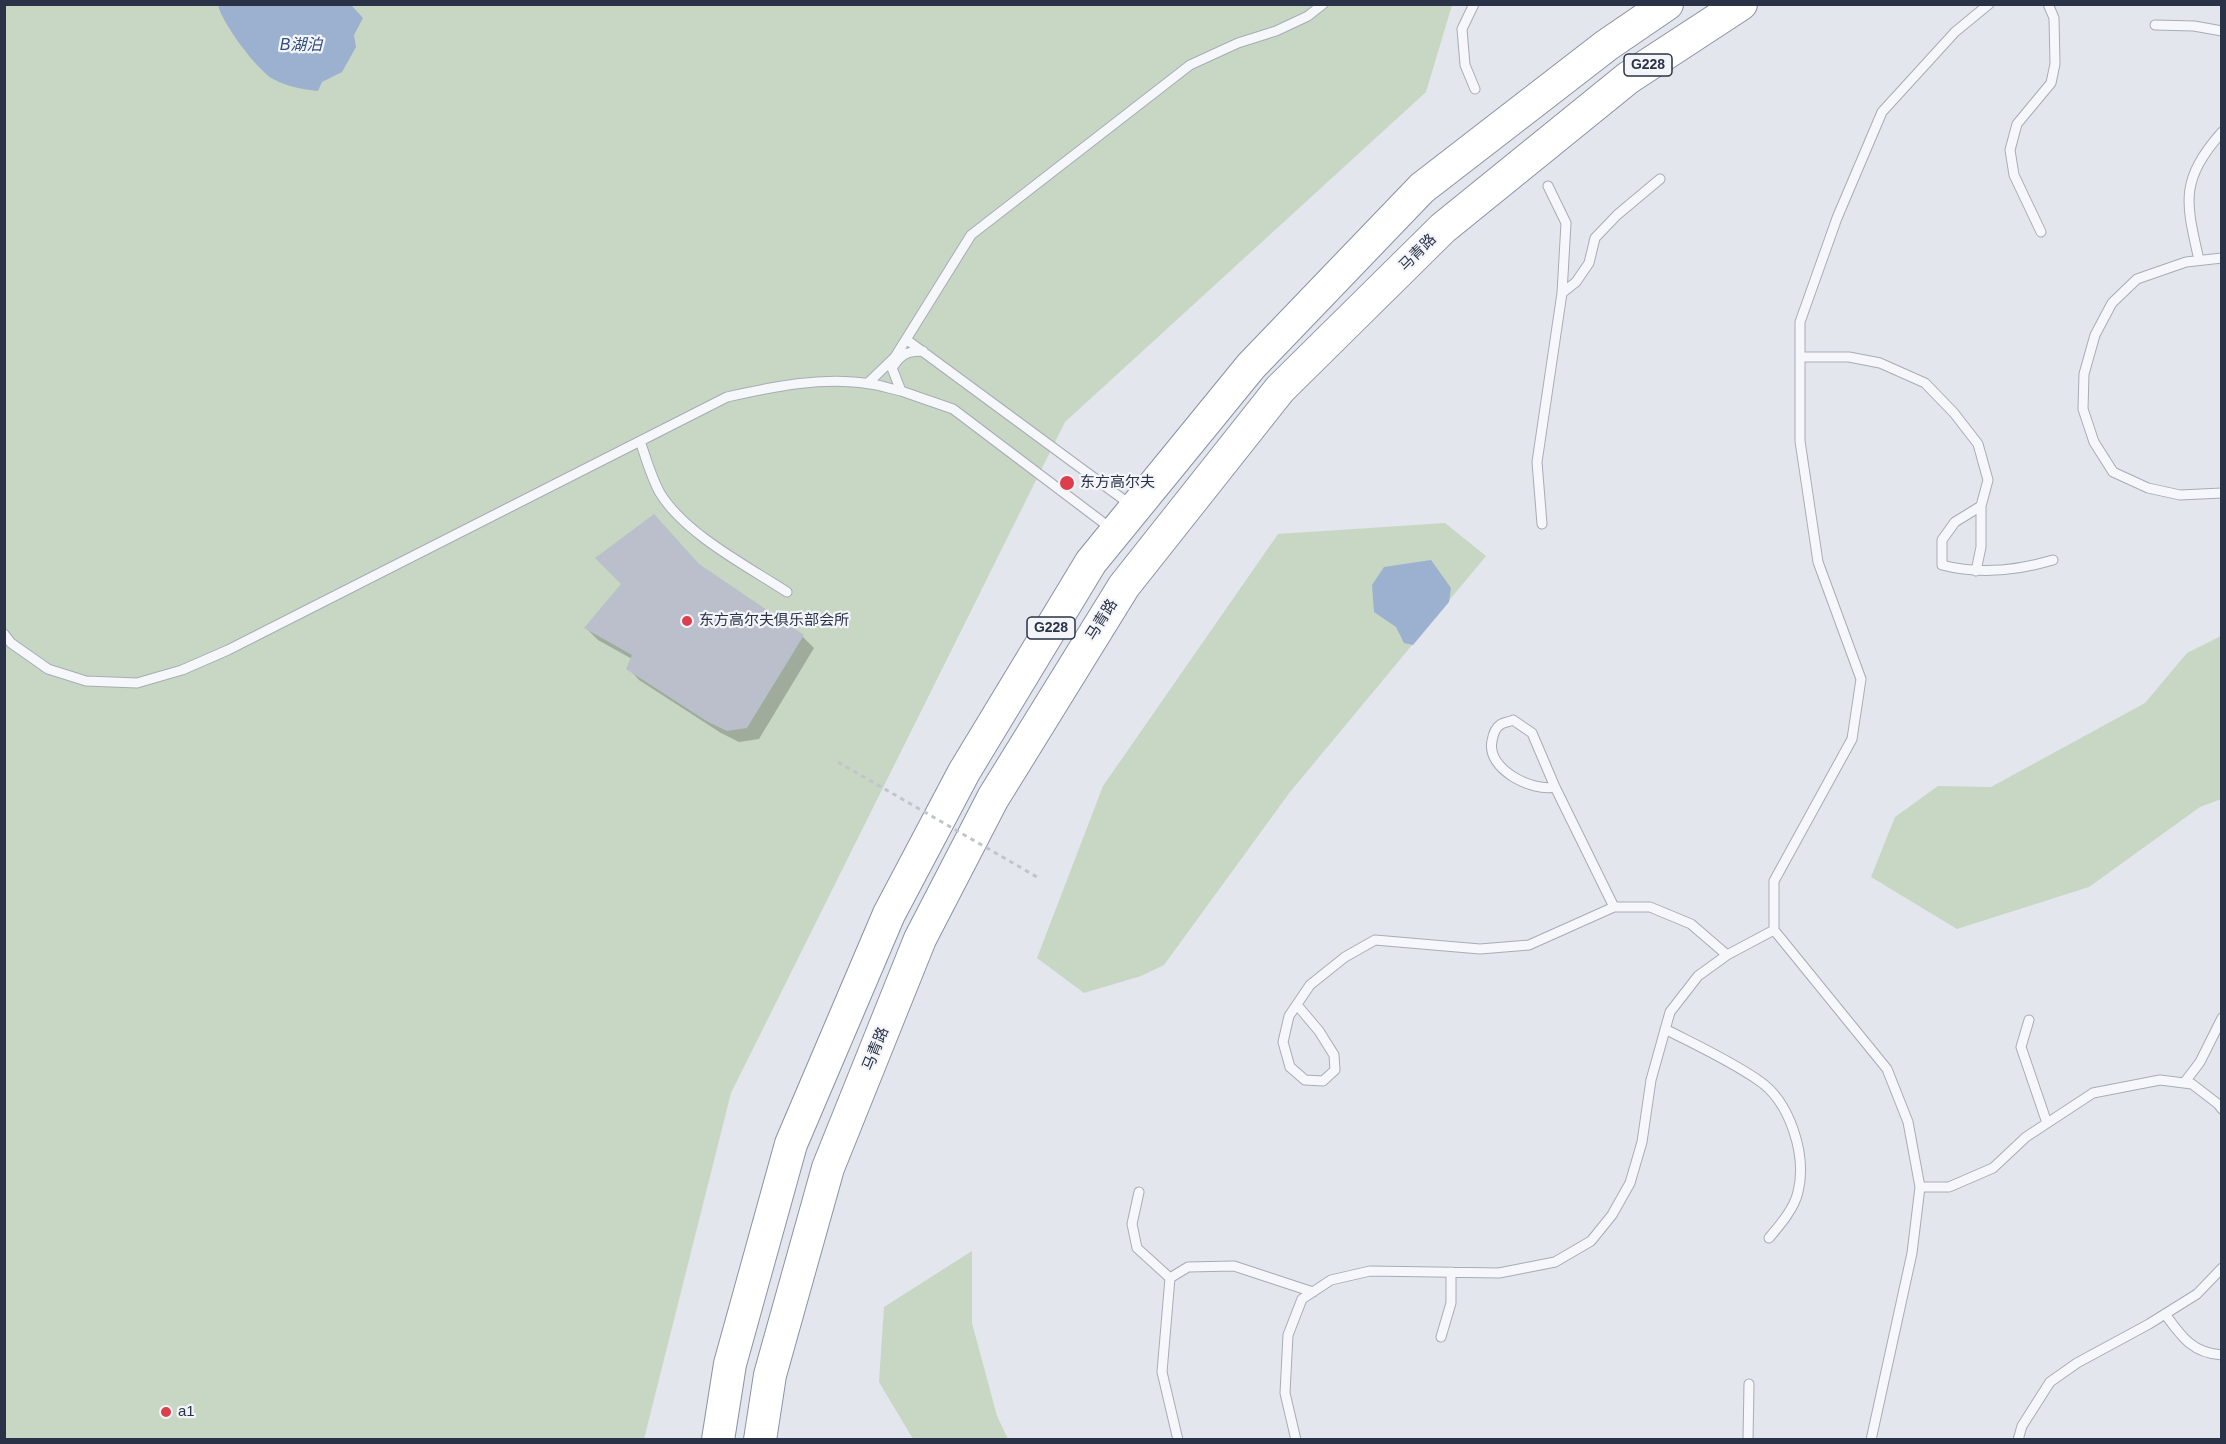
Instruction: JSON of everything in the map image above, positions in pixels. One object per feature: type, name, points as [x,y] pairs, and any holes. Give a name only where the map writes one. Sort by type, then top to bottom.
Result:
[{"type":"highway","name":"G228","points":[[718,1440],[729,1364],[791,1144],[889,914],[964,772],[1091,562],[1251,366],[1422,188],[1607,45],[1667,4]]},
{"type":"highway","name":"马青路","points":[[760,1440],[770,1375],[828,1168],[920,939],[993,798],[1124,586],[1280,389],[1443,228],[1628,78],[1741,4]]},
{"type":"lane","points":[[868,383],[895,357],[907,340],[971,235],[1190,65],[1238,43],[1276,31],[1308,16],[1323,4]]},
{"type":"lane","points":[[1474,4],[1462,29],[1465,64],[1475,89]]},
{"type":"lane","points":[[1871,1440],[1912,1253],[1920,1187],[1908,1122],[1887,1069],[1773,930],[1774,881],[1852,739],[1861,679],[1818,562],[1800,441],[1800,322],[1837,218],[1882,112],[1954,32],[1989,4]]},
{"type":"lane","points":[[2041,232],[2014,175],[2010,150],[2017,124],[2051,83],[2055,64],[2054,18],[2048,4]]},
{"type":"lane","points":[[2155,25],[2194,26],[2222,31]]},
{"type":"lane","points":[[2199,260],[2188,212],[2189,186],[2198,165],[2222,132]]},
{"type":"lane","points":[[1562,293],[1576,282],[1589,263],[1595,238],[1617,215],[1660,179]]},
{"type":"lane","points":[[1542,524],[1537,462],[1562,293],[1566,223],[1548,186]]},
{"type":"lane","points":[[2222,258],[2186,262],[2137,279],[2112,303],[2095,335],[2084,375],[2083,409],[2094,442],[2113,471],[2148,488],[2180,495],[2222,493]]},
{"type":"lane","points":[[907,340],[1136,508]]},
{"type":"lane","points":[[901,391],[892,368],[900,356],[911,351],[923,351]]},
{"type":"lane","points":[[1800,357],[1849,357],[1880,363],[1925,383],[1954,413],[1978,444],[1988,480],[1981,506],[1981,547],[1976,571]]},
{"type":"lane","points":[[4,634],[11,643],[48,669],[86,681],[137,683],[182,670],[228,650],[727,397],[778,386],[828,382],[868,383],[901,391],[953,409],[1115,532]]},
{"type":"lane","points":[[640,441],[661,494],[693,531],[787,592]]},
{"type":"lane","points":[[1981,506],[1955,522],[1942,540],[1942,565],[1965,571],[2022,569],[2053,560]]},
{"type":"lane","points":[[1555,787],[1544,789],[1534,787],[1505,771],[1496,761],[1490,748],[1493,734],[1500,725],[1513,720],[1532,733],[1555,787],[1614,907]]},
{"type":"lane","points":[[1297,1005],[1319,1031],[1334,1055],[1335,1070],[1323,1081],[1305,1080],[1290,1067],[1283,1042],[1289,1016],[1310,985],[1345,957],[1375,940],[1480,949],[1529,945],[1614,907],[1650,907],[1691,924],[1727,955]]},
{"type":"lane","points":[[1296,1440],[1285,1393],[1288,1335],[1302,1299],[1331,1280],[1370,1271],[1499,1273],[1555,1262],[1591,1241],[1612,1215],[1630,1184],[1642,1142],[1651,1080],[1671,1012],[1698,976],[1727,955],[1773,930]]},
{"type":"lane","points":[[2184,1083],[2200,1062],[2222,1018]]},
{"type":"lane","points":[[2029,1020],[2020,1047],[2047,1123]]},
{"type":"lane","points":[[1665,1029],[1760,1081],[1780,1101],[1793,1132],[1800,1160],[1798,1192],[1787,1215],[1769,1238]]},
{"type":"lane","points":[[1920,1187],[1949,1187],[1993,1168],[2026,1137],[2093,1093],[2160,1080],[2192,1084],[2222,1109]]},
{"type":"lane","points":[[1139,1192],[1132,1224],[1137,1248],[1170,1278]]},
{"type":"lane","points":[[1170,1278],[1188,1267],[1234,1266],[1313,1292]]},
{"type":"lane","points":[[2018,1440],[2022,1426],[2050,1382],[2077,1363],[2197,1294],[2222,1268]]},
{"type":"lane","points":[[1441,1337],[1451,1303],[1451,1272]]},
{"type":"lane","points":[[1170,1278],[1161,1372],[1178,1440]]},
{"type":"lane","points":[[2165,1314],[2183,1340],[2208,1354],[2222,1355]]},
{"type":"lane","points":[[1748,1440],[1749,1384]]},
{"type":"path","points":[[838,762],[1037,877]]},
{"type":"green space","points":[[5,5],[1452,5],[1426,92],[1065,422],[731,1093],[644,1439],[5,1440]]},
{"type":"green space","points":[[1445,523],[1486,556],[1290,792],[1164,965],[1141,976],[1084,993],[1037,958],[1103,786],[1278,534]]},
{"type":"green space","points":[[2221,636],[2221,799],[2200,807],[2089,887],[1957,929],[1871,877],[1895,817],[1938,786],[1991,787],[2145,703],[2187,653]]},
{"type":"green space","points":[[972,1251],[972,1323],[997,1416],[1008,1439],[913,1439],[879,1382],[884,1307]]},
{"type":"water","name":"B湖泊","points":[[218,5],[346,5],[352,6],[363,18],[354,35],[356,47],[342,72],[322,82],[318,91],[290,86],[266,74],[233,34]]},
{"type":"water","points":[[1431,560],[1451,588],[1449,602],[1413,645],[1404,643],[1396,627],[1374,612],[1372,585],[1384,567]]},
{"type":"building","name":"东方高尔夫俱乐部会所","points":[[654,514],[699,564],[804,635],[747,728],[727,731],[708,722],[626,669],[632,655],[584,628],[621,584],[595,558]]},
{"type":"place","name":"东方高尔夫","points":[[1067,483]]},
{"type":"place","name":"东方高尔夫俱乐部会所","points":[[687,621]]},
{"type":"place","name":"a1","points":[[166,1412]]}]
